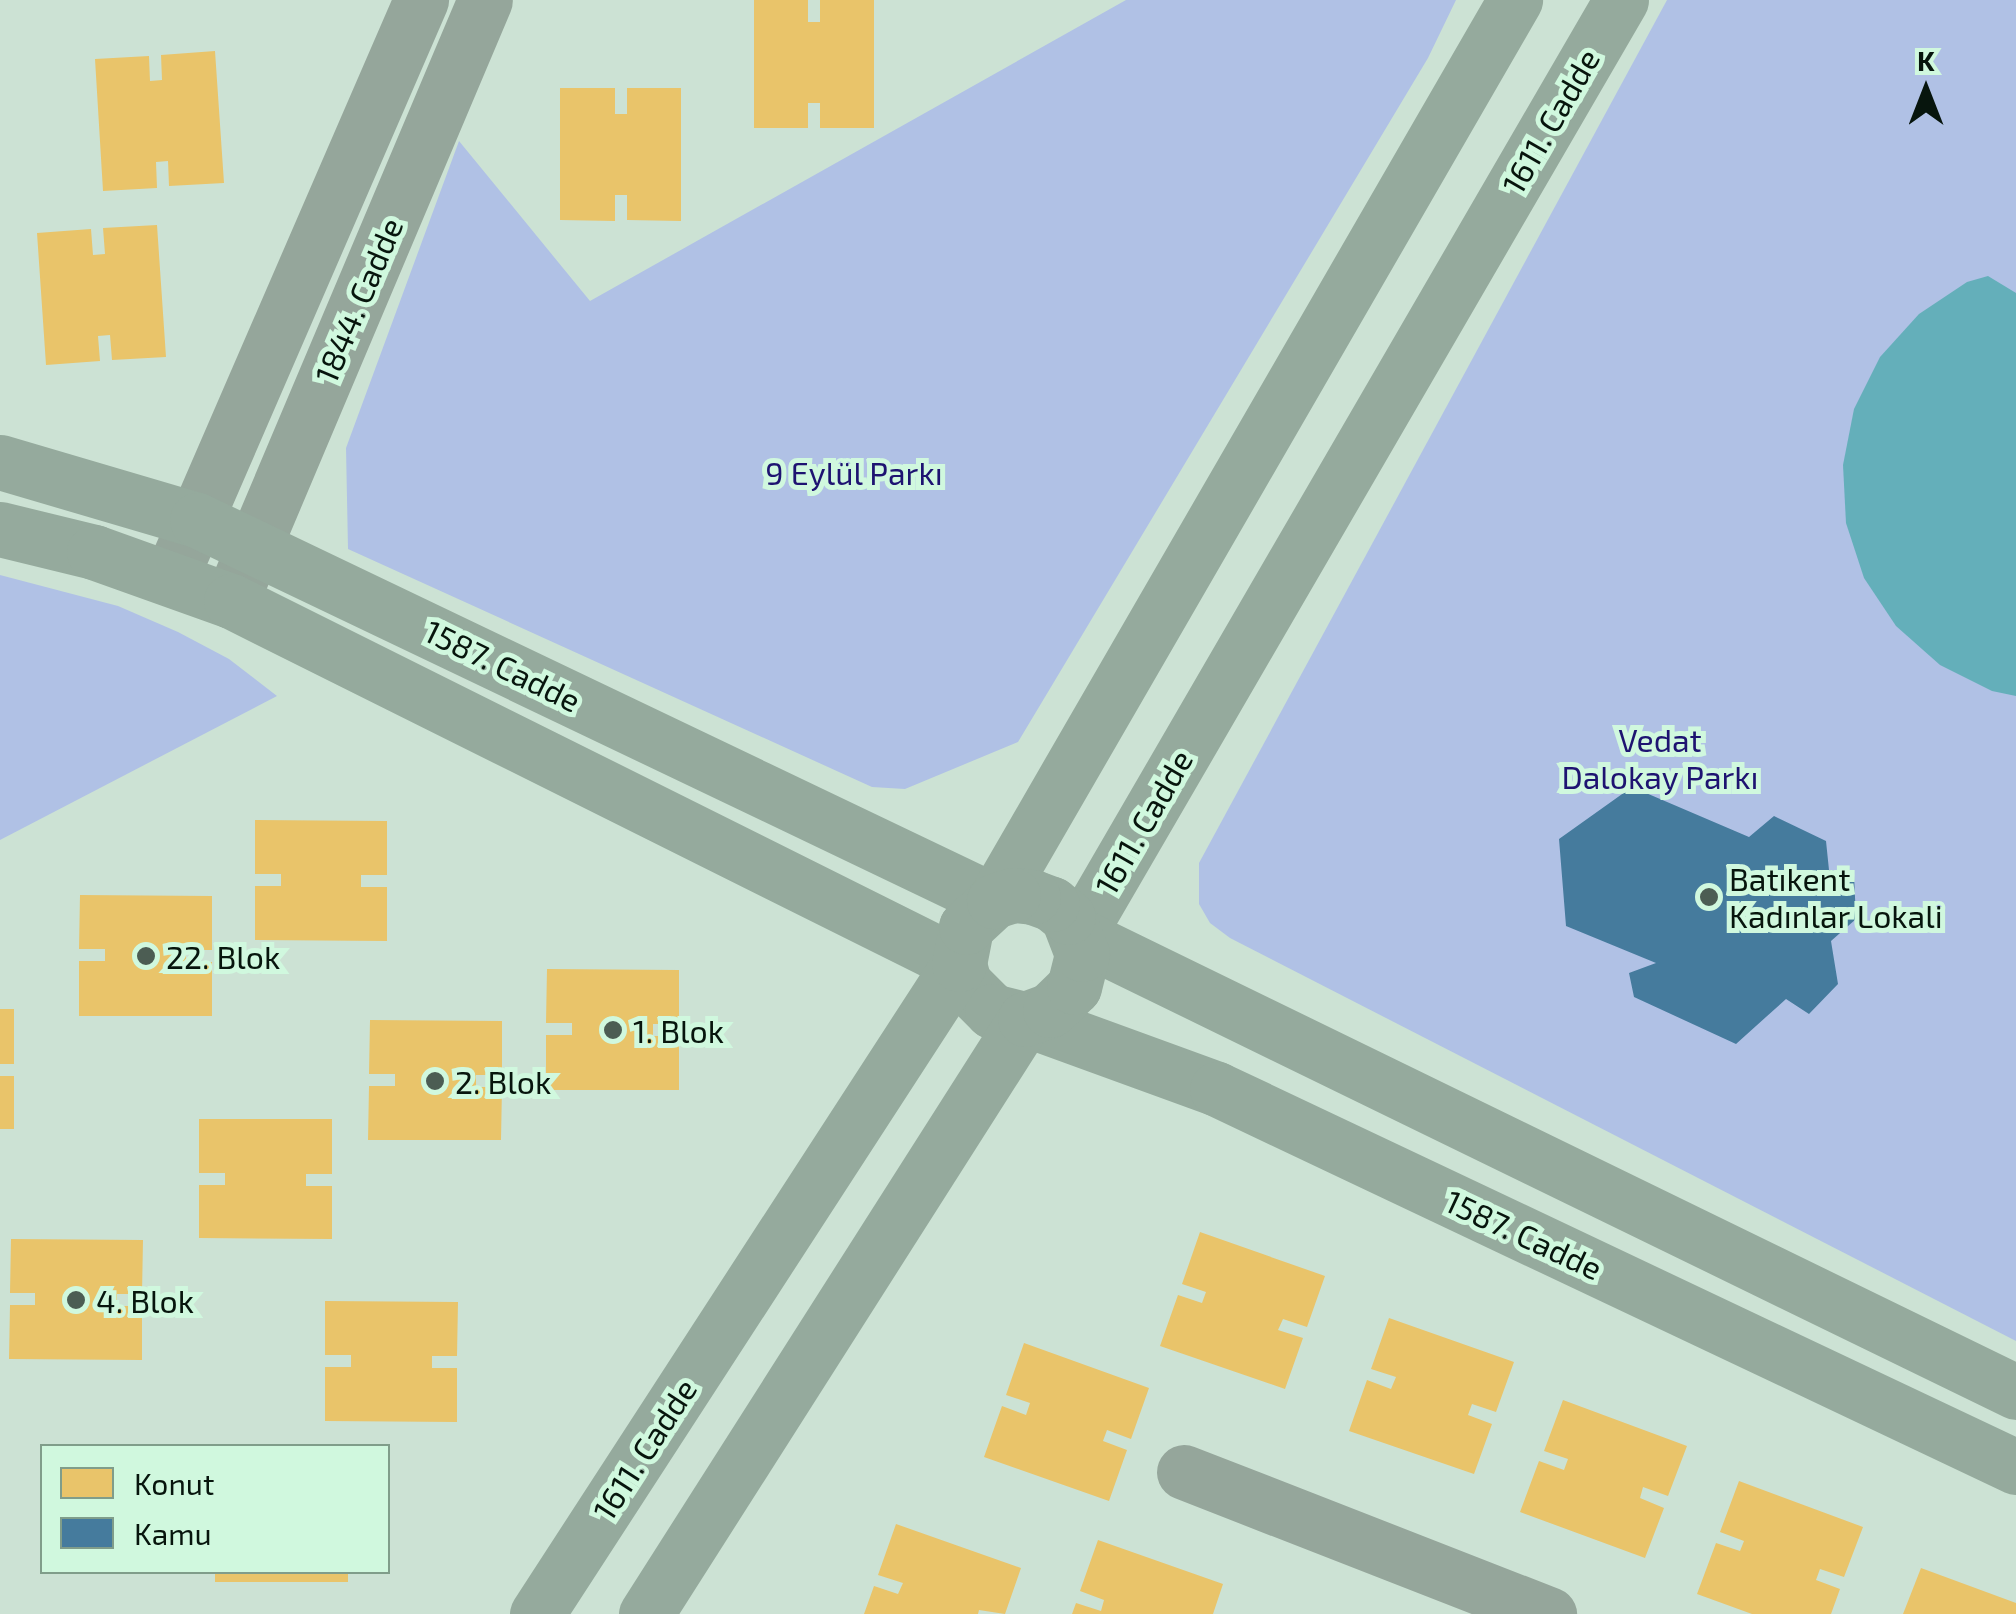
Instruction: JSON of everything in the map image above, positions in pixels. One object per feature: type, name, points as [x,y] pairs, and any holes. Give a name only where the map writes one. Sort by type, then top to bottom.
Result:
[{"type":"main road","name":"1611. Cadde","points":[[537,1614],[958,964],[966,927],[994,901],[1515,0]]},
{"type":"main road","name":"1611. Cadde","points":[[646,1614],[1025,1018],[1050,1010],[1074,988],[1082,954],[1078,935],[1621,0]]},
{"type":"main road","name":"1587. Cadde","points":[[0,462],[196,520],[994,901]]},
{"type":"main road","name":"1587. Cadde","points":[[0,529],[170,576],[231,600],[958,964]]},
{"type":"main road","points":[[994,901],[1013,895],[1052,904],[1068,917],[1078,935],[2016,1392]]},
{"type":"main road","points":[[958,964],[976,1000],[992,1012],[1025,1018]]},
{"type":"main road","name":"1587. Cadde","points":[[1025,1018],[1217,1089],[2016,1468]]},
{"type":"street","name":"1844. Cadde","points":[[170,576],[422,0]]},
{"type":"street","name":"1844. Cadde","points":[[231,600],[485,0]]},
{"type":"street","points":[[1184,1472],[1473,1600],[1548,1614]]},
{"type":"green space","name":"9 Eylül Parkı","points":[[1126,0],[1456,0],[1428,58],[1018,742],[905,789],[872,787],[348,549],[346,448],[459,141],[590,301]]},
{"type":"green space","name":"Vedat Dalokay Parkı","points":[[1667,0],[2016,0],[2016,1341],[1230,938],[1210,923],[1199,904],[1199,863]]},
{"type":"green space","points":[[0,575],[118,606],[178,632],[229,659],[277,696],[0,840]]},
{"type":"shaded area","points":[[1988,276],[2016,293],[2016,696],[1992,691],[1940,665],[1896,626],[1864,578],[1846,523],[1843,465],[1854,409],[1880,357],[1919,314],[1967,282]]},
{"type":"building: Konut","points":[[754,0],[808,0],[808,22],[820,22],[820,0],[874,0],[874,128],[820,128],[820,103],[808,103],[808,128],[754,128]]},
{"type":"building: Konut","points":[[215,51],[224,183],[169,186],[168,161],[156,162],[157,188],[103,191],[95,59],[149,56],[150,81],[162,80],[161,55]]},
{"type":"building: Konut","points":[[560,88],[615,88],[615,114],[627,114],[627,88],[681,88],[681,221],[627,220],[627,195],[615,195],[615,221],[560,220]]},
{"type":"building: Konut","points":[[157,225],[166,357],[112,360],[110,335],[98,336],[100,361],[46,365],[37,233],[91,229],[93,255],[105,254],[103,228]]},
{"type":"building: Konut","points":[[255,820],[387,821],[387,875],[361,875],[361,887],[387,887],[387,941],[255,940],[255,886],[281,886],[281,874],[255,874]]},
{"type":"building: Konut","name":"22. Blok","points":[[80,895],[212,896],[212,950],[186,950],[186,962],[212,962],[212,1016],[79,1016],[79,961],[105,961],[105,949],[79,949]]},
{"type":"building: Konut","name":"1. Blok","points":[[547,969],[679,970],[679,1024],[653,1024],[653,1036],[679,1036],[679,1090],[546,1090],[546,1035],[572,1035],[572,1023],[546,1023]]},
{"type":"building: Konut","points":[[0,1009],[14,1009],[14,1064],[0,1064]]},
{"type":"building: Konut","name":"2. Blok","points":[[370,1020],[502,1021],[502,1075],[476,1075],[476,1087],[502,1087],[501,1140],[368,1140],[369,1086],[395,1086],[395,1074],[369,1074]]},
{"type":"building: Konut","points":[[0,1076],[14,1076],[14,1129],[0,1129]]},
{"type":"building: Konut","points":[[199,1119],[332,1119],[332,1174],[306,1174],[306,1186],[332,1186],[332,1239],[199,1238],[199,1185],[225,1185],[225,1173],[199,1173]]},
{"type":"building: Konut","points":[[1200,1232],[1325,1276],[1307,1327],[1283,1319],[1278,1330],[1303,1338],[1285,1389],[1160,1346],[1178,1295],[1202,1303],[1206,1292],[1182,1284]]},
{"type":"building: Konut","name":"4. Blok","points":[[11,1239],[143,1240],[142,1294],[117,1294],[117,1306],[142,1306],[142,1360],[9,1359],[10,1305],[35,1305],[35,1293],[10,1293]]},
{"type":"building: Konut","points":[[325,1301],[458,1302],[457,1356],[432,1356],[432,1368],[457,1368],[457,1422],[325,1421],[325,1367],[351,1367],[351,1355],[325,1355]]},
{"type":"building: Konut","points":[[1389,1318],[1514,1362],[1496,1412],[1472,1404],[1468,1415],[1492,1424],[1474,1474],[1349,1431],[1367,1380],[1391,1389],[1396,1377],[1371,1369]]},
{"type":"building: Konut","points":[[1024,1343],[1149,1388],[1131,1439],[1107,1430],[1103,1441],[1127,1450],[1109,1501],[984,1457],[1002,1406],[1026,1415],[1030,1403],[1006,1395]]},
{"type":"building: Konut","points":[[1563,1400],[1687,1446],[1668,1496],[1643,1487],[1640,1498],[1664,1508],[1645,1558],[1520,1512],[1539,1461],[1564,1470],[1568,1459],[1544,1451]]},
{"type":"building: Konut","points":[[1739,1481],[1863,1527],[1844,1577],[1820,1569],[1816,1580],[1840,1589],[1831,1614],[1752,1614],[1697,1594],[1716,1543],[1740,1551],[1744,1541],[1720,1532]]},
{"type":"building: Konut","points":[[896,1524],[1021,1568],[1005,1614],[979,1610],[978,1614],[864,1614],[874,1586],[898,1594],[903,1583],[878,1575]]},
{"type":"building: Konut","points":[[1098,1540],[1223,1584],[1213,1614],[1072,1614],[1076,1603],[1101,1611],[1104,1600],[1080,1591]]},
{"type":"building: Konut","points":[[1921,1568],[2016,1603],[2016,1614],[1903,1614]]},
{"type":"building: Konut","points":[[215,1574],[348,1574],[348,1582],[215,1582]]},
{"type":"building: Kamu","name":"Batıkent Kadınlar Lokali","points":[[1632,787],[1749,837],[1774,816],[1826,841],[1829,870],[1854,875],[1856,919],[1831,941],[1838,984],[1809,1014],[1786,999],[1736,1044],[1634,997],[1629,973],[1656,963],[1566,926],[1559,839]]},
{"type":"place","name":"Batıkent Kadınlar Lokali","points":[[1709,897]]},
{"type":"place","name":"22. Blok","points":[[146,956]]},
{"type":"place","name":"1. Blok","points":[[613,1030]]},
{"type":"place","name":"2. Blok","points":[[435,1081]]},
{"type":"place","name":"4. Blok","points":[[76,1300]]}]
